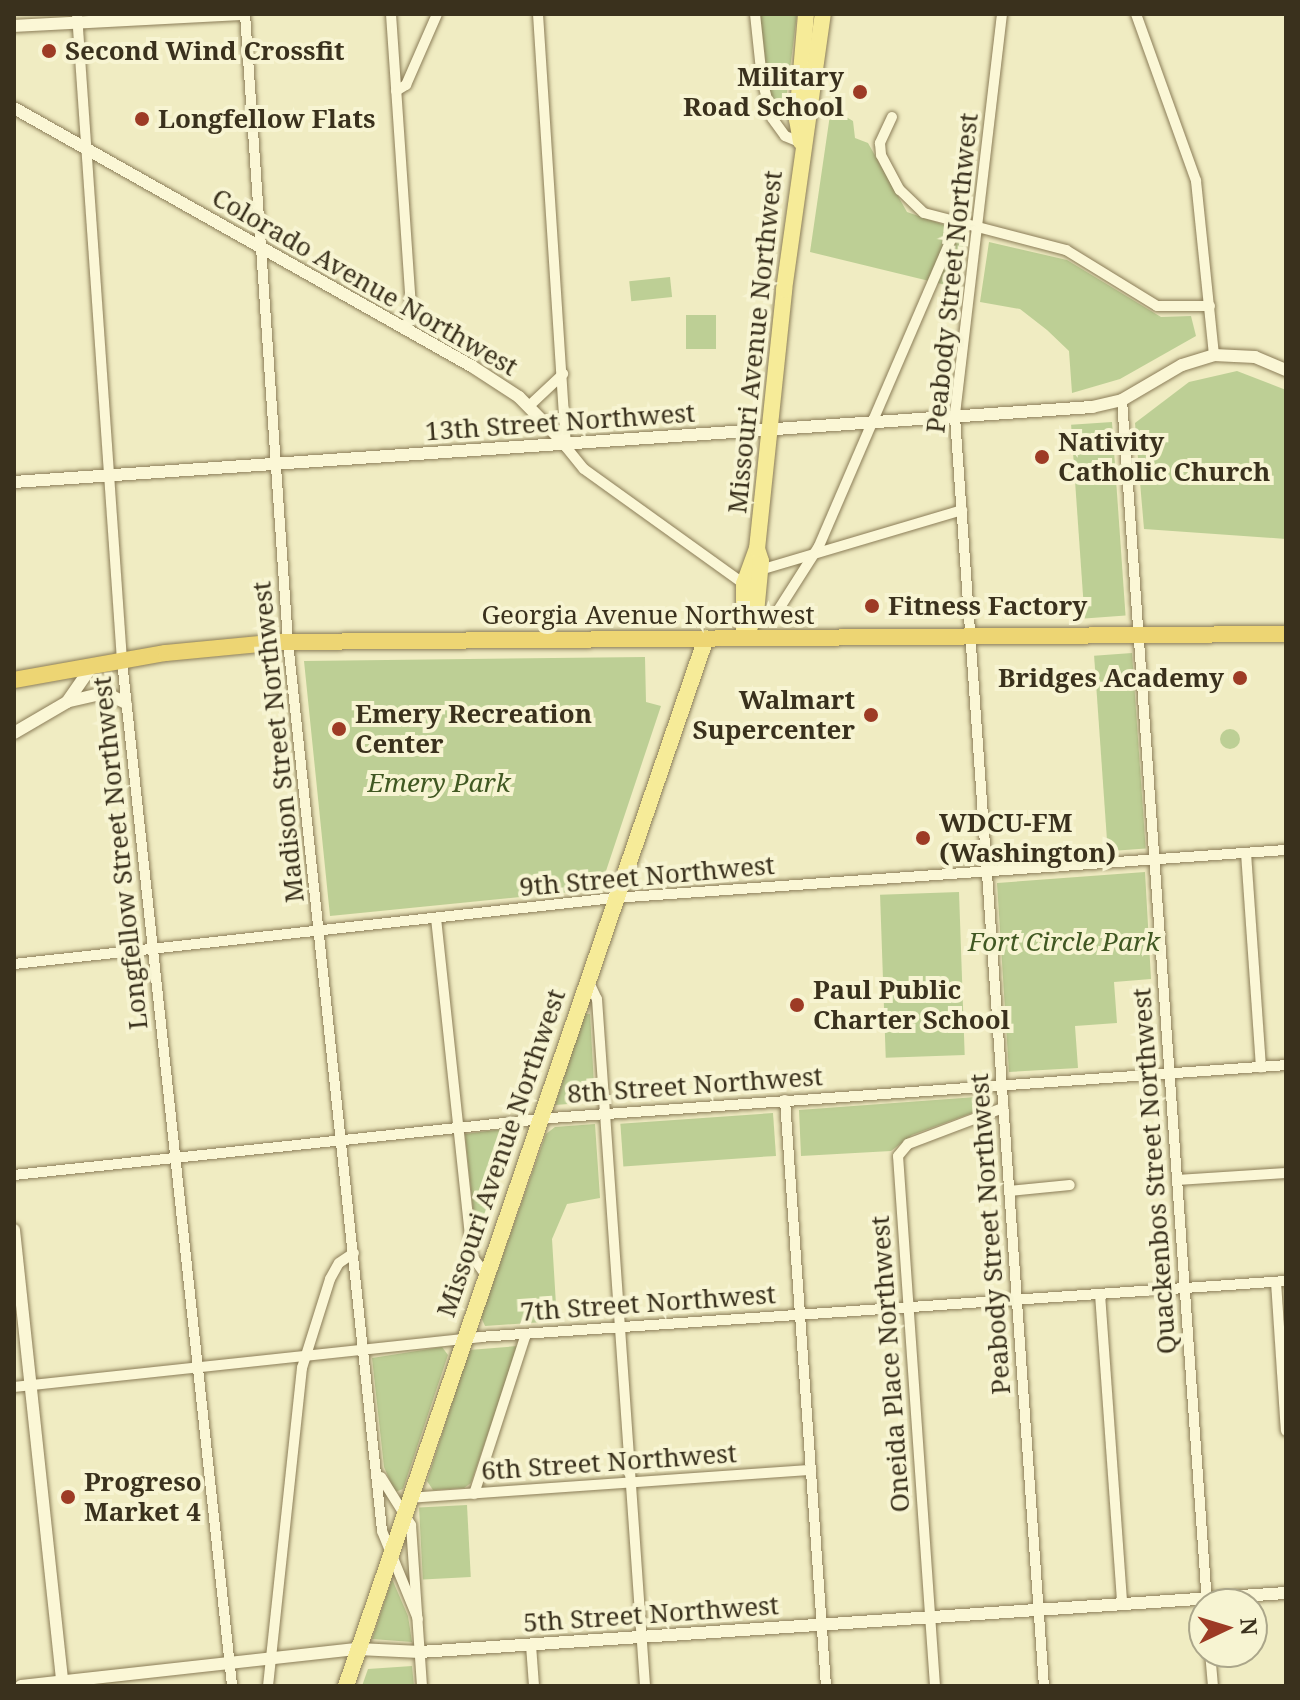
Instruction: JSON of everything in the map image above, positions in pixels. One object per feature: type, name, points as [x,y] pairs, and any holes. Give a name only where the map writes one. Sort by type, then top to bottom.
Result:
[{"type":"highway","name":"Georgia Avenue Northwest","points":[[14,680],[122,661],[288,642],[1286,634]]},
{"type":"main road","points":[[802,143],[797,119],[806,14]]},
{"type":"main road","points":[[802,143],[811,117],[823,14]]},
{"type":"main road","name":"Missouri Avenue Northwest","points":[[745,637],[756,613],[760,570],[757,549],[768,430],[802,143]]},
{"type":"main road","name":"Missouri Avenue Northwest","points":[[745,637],[744,584],[757,549]]},
{"type":"main road","name":"Missouri Avenue Northwest","points":[[346,1686],[586,976],[706,638]]},
{"type":"street","points":[[14,26],[117,14]]},
{"type":"street","points":[[77,18],[242,14]]},
{"type":"street","name":"Madison Street Northwest","points":[[242,14],[288,642],[382,1531],[418,1619]]},
{"type":"street","points":[[391,14],[411,311],[406,329]]},
{"type":"street","points":[[396,91],[406,85],[437,14]]},
{"type":"street","points":[[538,14],[565,444]]},
{"type":"street","name":"Missouri Avenue Northwest","points":[[755,14],[767,102],[779,130],[802,143]]},
{"type":"street","name":"Peabody Street Northwest","points":[[1002,14],[955,417],[1044,1686]]},
{"type":"street","points":[[1136,14],[1196,181],[1214,355]]},
{"type":"street","name":"Longfellow Street Northwest","points":[[77,18],[122,661],[232,1686]]},
{"type":"street","name":"Colorado Avenue Northwest","points":[[14,108],[406,329],[529,406],[584,469],[744,584]]},
{"type":"street","points":[[892,117],[880,149],[894,182],[915,206],[958,224],[977,226],[1074,254],[1157,306],[1210,306]]},
{"type":"street","points":[[777,612],[814,556],[958,224]]},
{"type":"street","name":"13th Street Northwest","points":[[14,482],[1088,408],[1122,400],[1182,365],[1214,355],[1255,357],[1286,370]]},
{"type":"street","points":[[529,406],[563,374]]},
{"type":"street","name":"Quackenbos Street Northwest","points":[[1122,400],[1206,1588]]},
{"type":"street","points":[[760,570],[962,510]]},
{"type":"street","points":[[67,702],[92,666]]},
{"type":"street","points":[[14,733],[67,702],[101,692],[126,703]]},
{"type":"street","name":"9th Street Northwest","points":[[14,964],[614,898],[1286,850]]},
{"type":"street","points":[[1246,853],[1261,1067]]},
{"type":"street","points":[[436,918],[472,1256],[485,1274]]},
{"type":"street","points":[[586,976],[597,999],[645,1686]]},
{"type":"street","name":"8th Street Northwest","points":[[14,1175],[606,1113],[1286,1065]]},
{"type":"street","points":[[785,1100],[826,1686]]},
{"type":"street","name":"Oneida Place Northwest","points":[[935,1686],[899,1152],[1003,1108]]},
{"type":"street","points":[[1177,1180],[1286,1173]]},
{"type":"street","points":[[1009,1191],[1070,1185]]},
{"type":"street","points":[[14,1230],[63,1684]]},
{"type":"street","points":[[268,1686],[305,1356],[330,1279],[339,1263],[354,1253]]},
{"type":"street","points":[[1281,1281],[1286,1431]]},
{"type":"street","name":"7th Street Northwest","points":[[14,1387],[463,1339],[1281,1281]]},
{"type":"street","points":[[1100,1294],[1122,1604]]},
{"type":"street","points":[[474,1494],[526,1334]]},
{"type":"street","name":"Madison Street Northwest","points":[[376,1464],[385,1487],[407,1505],[422,1686]]},
{"type":"street","name":"6th Street Northwest","points":[[407,1505],[474,1494],[811,1470]]},
{"type":"street","name":"5th Street Northwest","points":[[21,1686],[63,1684],[358,1649],[420,1652],[1188,1602]]},
{"type":"street","points":[[531,1645],[534,1686]]},
{"type":"green space","points":[[760,14],[797,14],[785,108],[775,104],[769,90]]},
{"type":"green space","points":[[831,108],[853,121],[855,138],[868,143],[907,212],[965,232],[958,288],[810,252]]},
{"type":"green space","points":[[989,242],[1067,260],[1161,317],[1191,316],[1196,336],[1120,379],[1072,393],[1069,351],[1020,309],[980,302]]},
{"type":"green space","points":[[670,277],[672,297],[631,301],[629,281]]},
{"type":"green space","points":[[686,315],[716,315],[716,349],[686,349]]},
{"type":"green space","points":[[1237,371],[1286,390],[1286,539],[1144,529],[1135,423],[1189,382]]},
{"type":"green space","points":[[1112,422],[1126,616],[1085,618],[1071,425]]},
{"type":"green space","name":"Fort Circle Park","points":[[1132,653],[1146,849],[1108,851],[1094,656]]},
{"type":"green space","name":"Emery Park","points":[[645,657],[646,702],[661,706],[600,889],[330,916],[304,661]]},
{"type":"green space","points":[[1226,729],[1234,729],[1240,739],[1234,749],[1226,749],[1220,743],[1220,735]]},
{"type":"green space","name":"Fort Circle Park","points":[[1145,872],[1151,979],[1114,982],[1117,1023],[1075,1026],[1078,1068],[1009,1072],[997,883]]},
{"type":"green space","points":[[959,892],[965,1055],[886,1058],[880,895]]},
{"type":"green space","points":[[584,1014],[590,1014],[595,1102],[555,1105]]},
{"type":"green space","points":[[990,1096],[991,1106],[912,1135],[891,1151],[801,1156],[799,1110]]},
{"type":"green space","points":[[773,1113],[776,1156],[623,1167],[620,1124]]},
{"type":"green space","points":[[595,1124],[600,1198],[567,1204],[552,1239],[557,1321],[485,1326],[481,1317],[546,1134],[555,1127]]},
{"type":"green space","points":[[518,1127],[477,1247],[465,1134]]},
{"type":"green space","points":[[518,1346],[471,1483],[464,1488],[433,1490],[427,1481],[469,1350]]},
{"type":"green space","points":[[442,1347],[448,1355],[403,1489],[395,1492],[384,1467],[372,1358]]},
{"type":"green space","points":[[467,1505],[471,1577],[423,1579],[419,1508]]},
{"type":"green space","points":[[392,1579],[408,1616],[412,1642],[372,1639]]},
{"type":"green space","points":[[412,1666],[414,1686],[362,1686],[368,1669]]},
{"type":"place","name":"Second Wind Crossfit","points":[[49,51]]},
{"type":"place","name":"Military Road School","points":[[860,92]]},
{"type":"place","name":"Longfellow Flats","points":[[142,119]]},
{"type":"place","name":"Nativity Catholic Church","points":[[1042,457]]},
{"type":"place","name":"Fitness Factory","points":[[872,606]]},
{"type":"place","name":"Bridges Academy","points":[[1240,678]]},
{"type":"place","name":"Walmart Supercenter","points":[[871,715]]},
{"type":"place","name":"Emery Recreation Center","points":[[339,729]]},
{"type":"place","name":"WDCU-FM (Washington)","points":[[923,838]]},
{"type":"place","name":"Paul Public Charter School","points":[[797,1005]]},
{"type":"place","name":"Progreso Market 4","points":[[68,1497]]}]
